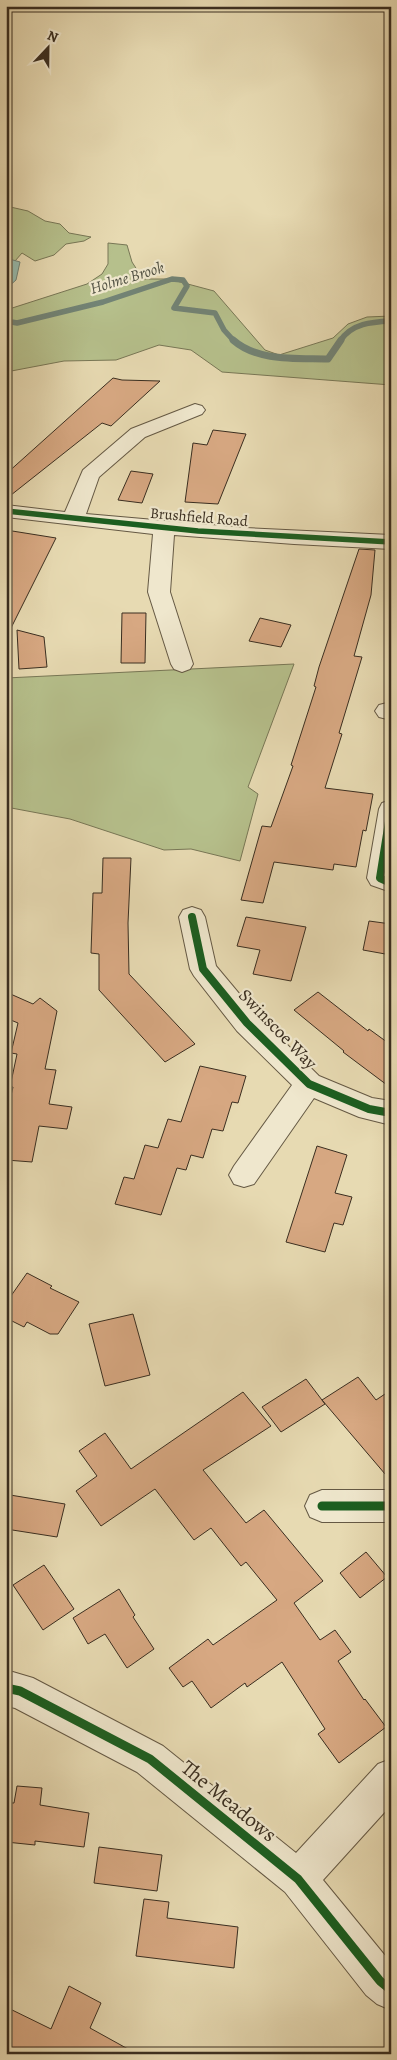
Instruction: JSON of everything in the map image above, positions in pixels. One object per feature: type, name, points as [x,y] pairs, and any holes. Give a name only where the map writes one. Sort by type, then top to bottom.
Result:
[{"type":"street","points":[[73,519],[90,474],[138,433],[195,410]]},
{"type":"street","name":"Brushfield Road","points":[[6,511],[164,528],[312,540],[391,542]]},
{"type":"street","points":[[164,528],[159,592],[182,664]]},
{"type":"street","points":[[385,881],[391,809]]},
{"type":"street","name":"Swinscoe Way","points":[[192,918],[203,969],[247,1023],[309,1084],[369,1109],[391,1113]]},
{"type":"street","points":[[244,1175],[309,1084]]},
{"type":"street","points":[[322,1506],[391,1506]]},
{"type":"street","name":"The Meadows","points":[[6,1688],[20,1691],[150,1759],[298,1879],[380,1981],[391,1990]]},
{"type":"street","points":[[298,1879],[391,1777]]},
{"type":"green space","points":[[6,206],[28,211],[45,221],[60,224],[69,233],[91,237],[84,241],[66,244],[54,255],[35,261],[22,253],[15,261],[6,258]]},
{"type":"green space","points":[[108,243],[127,245],[132,262],[143,279],[169,279],[214,291],[265,350],[279,355],[333,338],[348,324],[367,317],[391,316],[391,385],[222,372],[191,350],[159,345],[116,360],[64,361],[6,372],[6,310],[87,284],[102,274],[108,264]]},
{"type":"green space","points":[[294,664],[248,787],[258,794],[240,861],[191,849],[164,850],[70,819],[6,807],[6,678]]},
{"type":"shaded area","points":[[6,258],[20,262],[16,280],[6,289]]},
{"type":"building","points":[[113,378],[160,381],[111,426],[102,423],[6,499],[6,474]]},
{"type":"building","points":[[213,430],[246,434],[218,504],[185,502],[193,443],[207,445]]},
{"type":"building","points":[[131,471],[153,474],[142,503],[118,500]]},
{"type":"building","points":[[6,530],[56,538],[6,638]]},
{"type":"building","points":[[359,549],[375,550],[371,595],[354,656],[362,657],[339,733],[342,734],[325,788],[373,794],[366,831],[363,830],[356,867],[334,864],[333,870],[274,862],[263,903],[241,900],[262,826],[271,827],[293,766],[291,765],[316,687],[314,686],[319,667]]},
{"type":"building","points":[[122,613],[146,613],[145,663],[121,663]]},
{"type":"building","points":[[260,618],[291,625],[281,647],[249,641]]},
{"type":"building","points":[[17,630],[44,637],[47,667],[19,669]]},
{"type":"building","points":[[103,858],[131,858],[128,923],[129,974],[195,1044],[165,1062],[99,990],[99,954],[91,953],[93,893],[102,893]]},
{"type":"building","points":[[246,917],[306,927],[291,981],[253,974],[260,950],[237,946]]},
{"type":"building","points":[[369,921],[391,924],[391,955],[363,950]]},
{"type":"building","points":[[6,992],[33,1004],[40,998],[57,1011],[45,1069],[56,1070],[49,1104],[72,1107],[67,1129],[39,1126],[32,1162],[6,1160],[6,1117],[13,1087],[10,1087],[17,1054],[11,1053],[18,1023],[6,1018]]},
{"type":"building","points":[[318,992],[368,1031],[369,1029],[391,1045],[391,1088],[343,1052],[294,1010]]},
{"type":"building","points":[[200,1066],[246,1076],[238,1103],[232,1102],[223,1131],[212,1129],[203,1158],[191,1155],[186,1170],[177,1168],[161,1215],[115,1204],[124,1177],[134,1179],[145,1145],[158,1148],[168,1119],[181,1122]]},
{"type":"building","points":[[317,1146],[347,1155],[335,1193],[352,1197],[343,1225],[334,1223],[325,1252],[286,1242]]},
{"type":"building","points":[[27,1273],[52,1286],[50,1288],[79,1302],[58,1334],[50,1334],[27,1322],[24,1327],[6,1318],[6,1303]]},
{"type":"building","points":[[133,1314],[150,1375],[105,1386],[89,1324]]},
{"type":"building","points":[[358,1377],[376,1400],[391,1390],[391,1481],[322,1400]]},
{"type":"building","points":[[306,1379],[325,1404],[281,1432],[262,1407]]},
{"type":"building","points":[[243,1392],[271,1426],[203,1470],[246,1523],[264,1510],[323,1581],[294,1603],[320,1640],[335,1630],[351,1652],[338,1661],[364,1700],[386,1727],[339,1763],[318,1734],[325,1729],[282,1662],[247,1687],[245,1683],[211,1708],[192,1681],[183,1687],[169,1668],[208,1639],[213,1645],[277,1600],[246,1562],[241,1566],[211,1528],[194,1540],[155,1489],[101,1526],[76,1491],[97,1476],[79,1451],[105,1433],[131,1469]]},
{"type":"building","points":[[10,1495],[65,1504],[57,1537],[6,1529],[6,1510]]},
{"type":"building","points":[[366,1552],[387,1577],[360,1598],[340,1573]]},
{"type":"building","points":[[44,1565],[74,1609],[43,1630],[13,1585]]},
{"type":"building","points":[[119,1589],[135,1615],[133,1617],[154,1649],[127,1668],[105,1634],[88,1644],[73,1618]]},
{"type":"building","points":[[17,1786],[42,1788],[40,1805],[89,1813],[84,1847],[35,1841],[35,1845],[6,1842],[6,1803],[14,1803]]},
{"type":"building","points":[[99,1847],[162,1855],[157,1891],[94,1883]]},
{"type":"building","points":[[144,1899],[169,1902],[167,1918],[238,1927],[234,1968],[136,1956]]},
{"type":"building","points":[[69,1986],[101,2003],[90,2028],[137,2054],[6,2054],[6,2007],[51,2029]]},
{"type":"waterway","name":"Holme Brook","points":[[6,321],[17,323],[103,302],[172,279],[183,280],[187,286],[174,308],[215,313],[224,330],[233,340]]},
{"type":"waterway","name":"Holme Brook","points":[[340,341],[350,330],[356,327],[370,323],[391,321]]},
{"type":"waterway","name":"Holme Brook","points":[[233,340],[254,352],[266,355],[328,359],[341,340]]},
{"type":"cycle path","points":[[6,511],[198,531],[294,538],[391,542]]},
{"type":"cycle path","points":[[391,809],[380,878],[391,883]]},
{"type":"cycle path","points":[[192,917],[203,969],[247,1023],[309,1084],[369,1109],[391,1113]]},
{"type":"cycle path","points":[[322,1506],[391,1506]]},
{"type":"cycle path","points":[[6,1688],[20,1691],[150,1759],[298,1879],[380,1981],[391,1990]]}]
